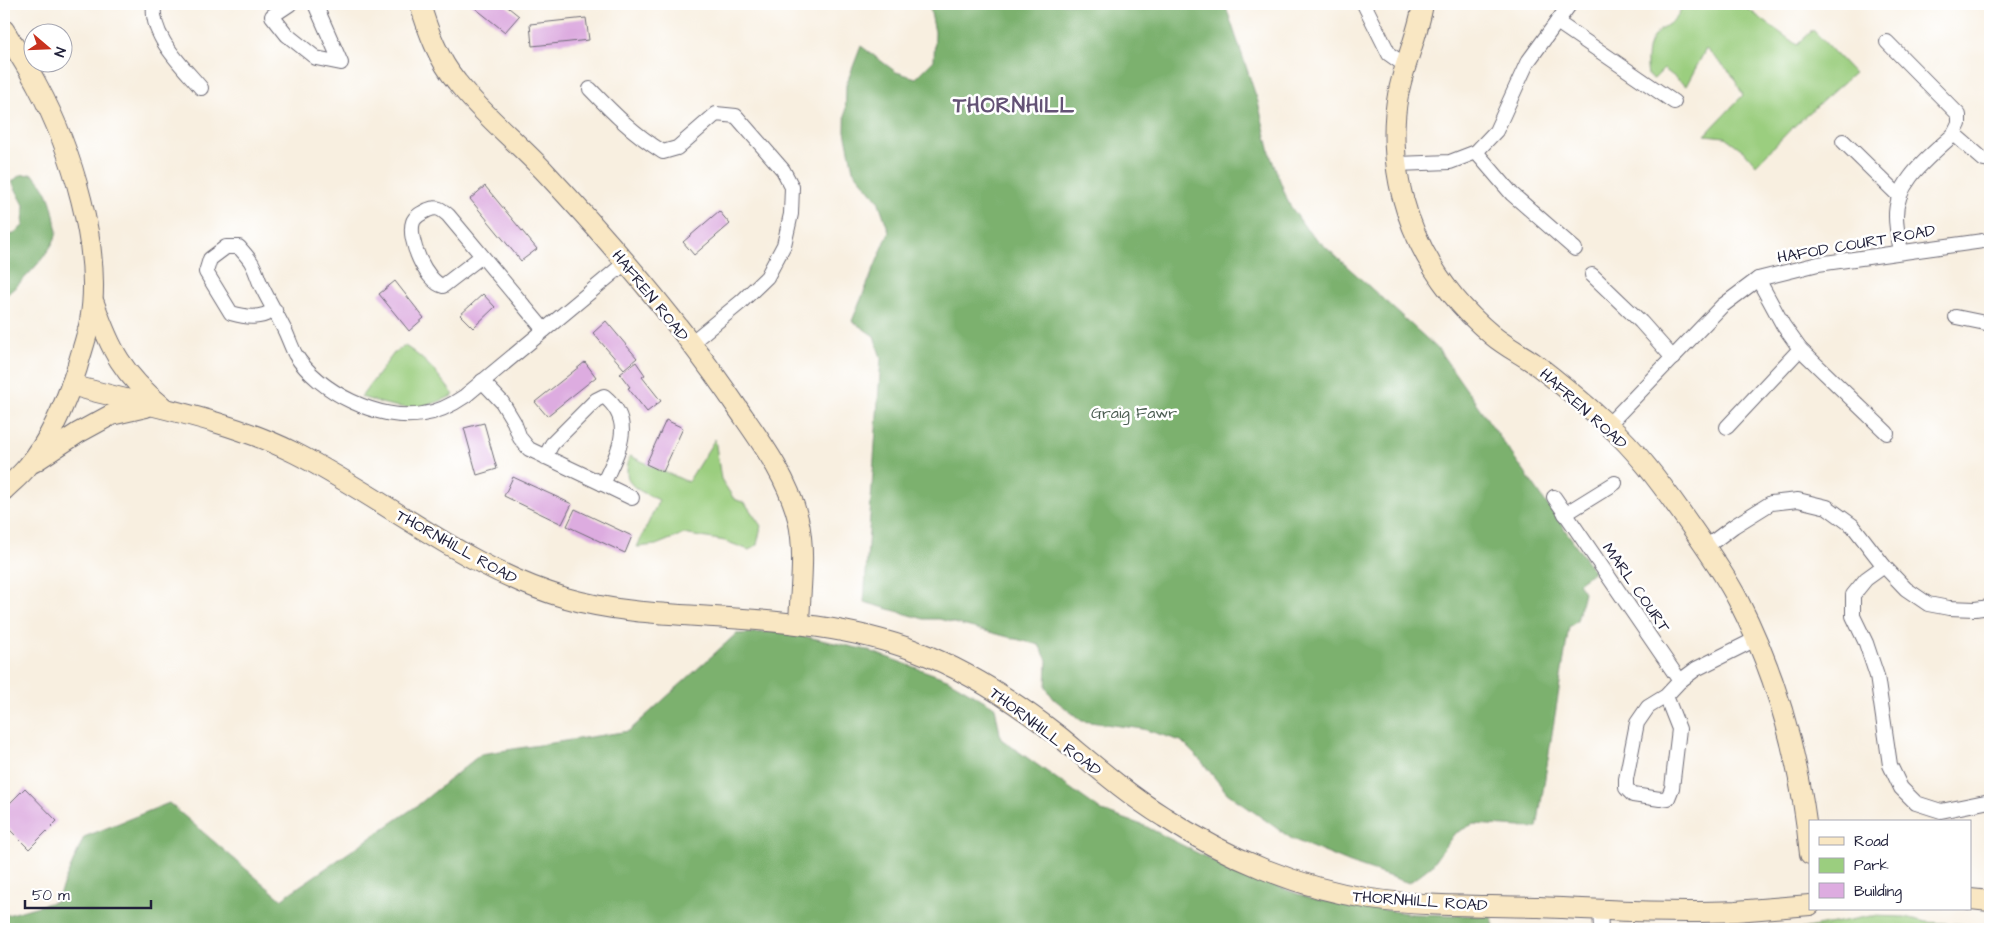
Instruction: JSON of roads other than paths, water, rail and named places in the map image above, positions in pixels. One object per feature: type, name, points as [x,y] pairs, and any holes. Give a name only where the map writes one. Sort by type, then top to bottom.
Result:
[{"type":"street","points":[[154,4],[153,11],[161,38],[201,88]]},
{"type":"street","points":[[290,4],[272,16],[287,35],[316,58],[342,63],[315,4]]},
{"type":"street","name":"HAFREN ROAD","points":[[420,4],[428,30],[439,54],[456,81],[546,174],[625,262],[691,343],[771,457],[788,490],[798,520],[801,552],[799,624]]},
{"type":"street","points":[[1364,4],[1389,54],[1406,66]]},
{"type":"street","name":"HAFREN ROAD","points":[[1423,4],[1398,96],[1394,129],[1394,149],[1398,164],[1401,193],[1413,230],[1445,288],[1466,312],[1494,337],[1534,364],[1608,425],[1652,472],[1706,548],[1738,599],[1783,710],[1798,768],[1809,847]]},
{"type":"street","points":[[1398,164],[1450,162],[1476,152],[1496,131],[1527,63],[1570,4]]},
{"type":"street","points":[[1557,22],[1674,102]]},
{"type":"street","points":[[4,30],[37,86],[75,176],[85,216],[92,265],[92,299],[88,328],[72,385],[53,427],[28,466]]},
{"type":"street","points":[[1887,42],[1959,115],[1959,124],[1954,134],[1908,180],[1898,195],[1896,216],[1901,251]]},
{"type":"street","points":[[590,89],[624,124],[663,152],[677,148],[716,114],[736,116],[783,170],[792,187],[791,214],[784,245],[767,277],[741,302],[691,343]]},
{"type":"street","points":[[1954,134],[1984,160]]},
{"type":"street","points":[[1843,141],[1898,195]]},
{"type":"street","points":[[1476,152],[1512,194],[1575,249]]},
{"type":"street","points":[[482,256],[450,282],[443,286],[437,285],[426,271],[415,248],[412,223],[416,217],[435,207],[442,210],[482,256],[544,330]]},
{"type":"street","name":"HAFOD COURT ROAD","points":[[1608,425],[1722,306],[1758,279],[1818,264],[1990,240]]},
{"type":"street","points":[[275,310],[263,317],[242,317],[231,313],[206,272],[210,259],[226,246],[239,247],[251,261],[275,310],[296,355],[309,371],[328,388],[372,410],[422,415],[446,408],[465,396],[625,262]]},
{"type":"street","points":[[1592,275],[1641,322],[1673,358]]},
{"type":"street","points":[[1758,279],[1783,325],[1800,349],[1887,433]]},
{"type":"street","points":[[92,299],[115,356],[158,408]]},
{"type":"street","points":[[1956,317],[1990,324]]},
{"type":"street","points":[[1728,427],[1800,349]]},
{"type":"street","points":[[482,382],[502,402],[514,422],[520,438],[529,449],[632,498]]},
{"type":"street","name":"THORNHILL ROAD","points":[[72,385],[222,425],[291,451],[368,494],[441,541],[498,571],[535,587],[568,598],[606,607],[664,614],[799,624],[866,635],[916,651],[949,666],[1002,695],[1058,736],[1104,774],[1164,817],[1214,846],[1276,874],[1335,892],[1373,899],[1600,919],[1809,905]]},
{"type":"street","points":[[545,457],[552,444],[596,400],[604,396],[621,417],[621,428],[620,445],[603,484]]},
{"type":"street","points":[[4,490],[28,466],[78,433],[111,415],[158,408]]},
{"type":"street","points":[[1565,514],[1615,483]]},
{"type":"street","name":"MARL COURT","points":[[1554,497],[1680,681]]},
{"type":"street","points":[[1706,548],[1734,526],[1772,503],[1798,500],[1827,507],[1852,526],[1884,566],[1906,588],[1928,604],[1966,609],[1990,607]]},
{"type":"street","points":[[1884,566],[1866,579],[1853,595],[1853,616],[1866,643],[1877,676],[1890,765],[1902,788],[1916,803],[1941,811],[1990,801]]},
{"type":"street","points":[[1666,696],[1679,729],[1672,788],[1668,798],[1660,799],[1633,795],[1626,788],[1626,779],[1637,724],[1648,707],[1666,696],[1680,681],[1696,669],[1756,640]]},
{"type":"street","points":[[1972,899],[1990,901]]},
{"type":"district","name":"THORNHILL","points":[[1014,105]]},
{"type":"park label","name":"Graig Fawr","points":[[1134,412]]}]
